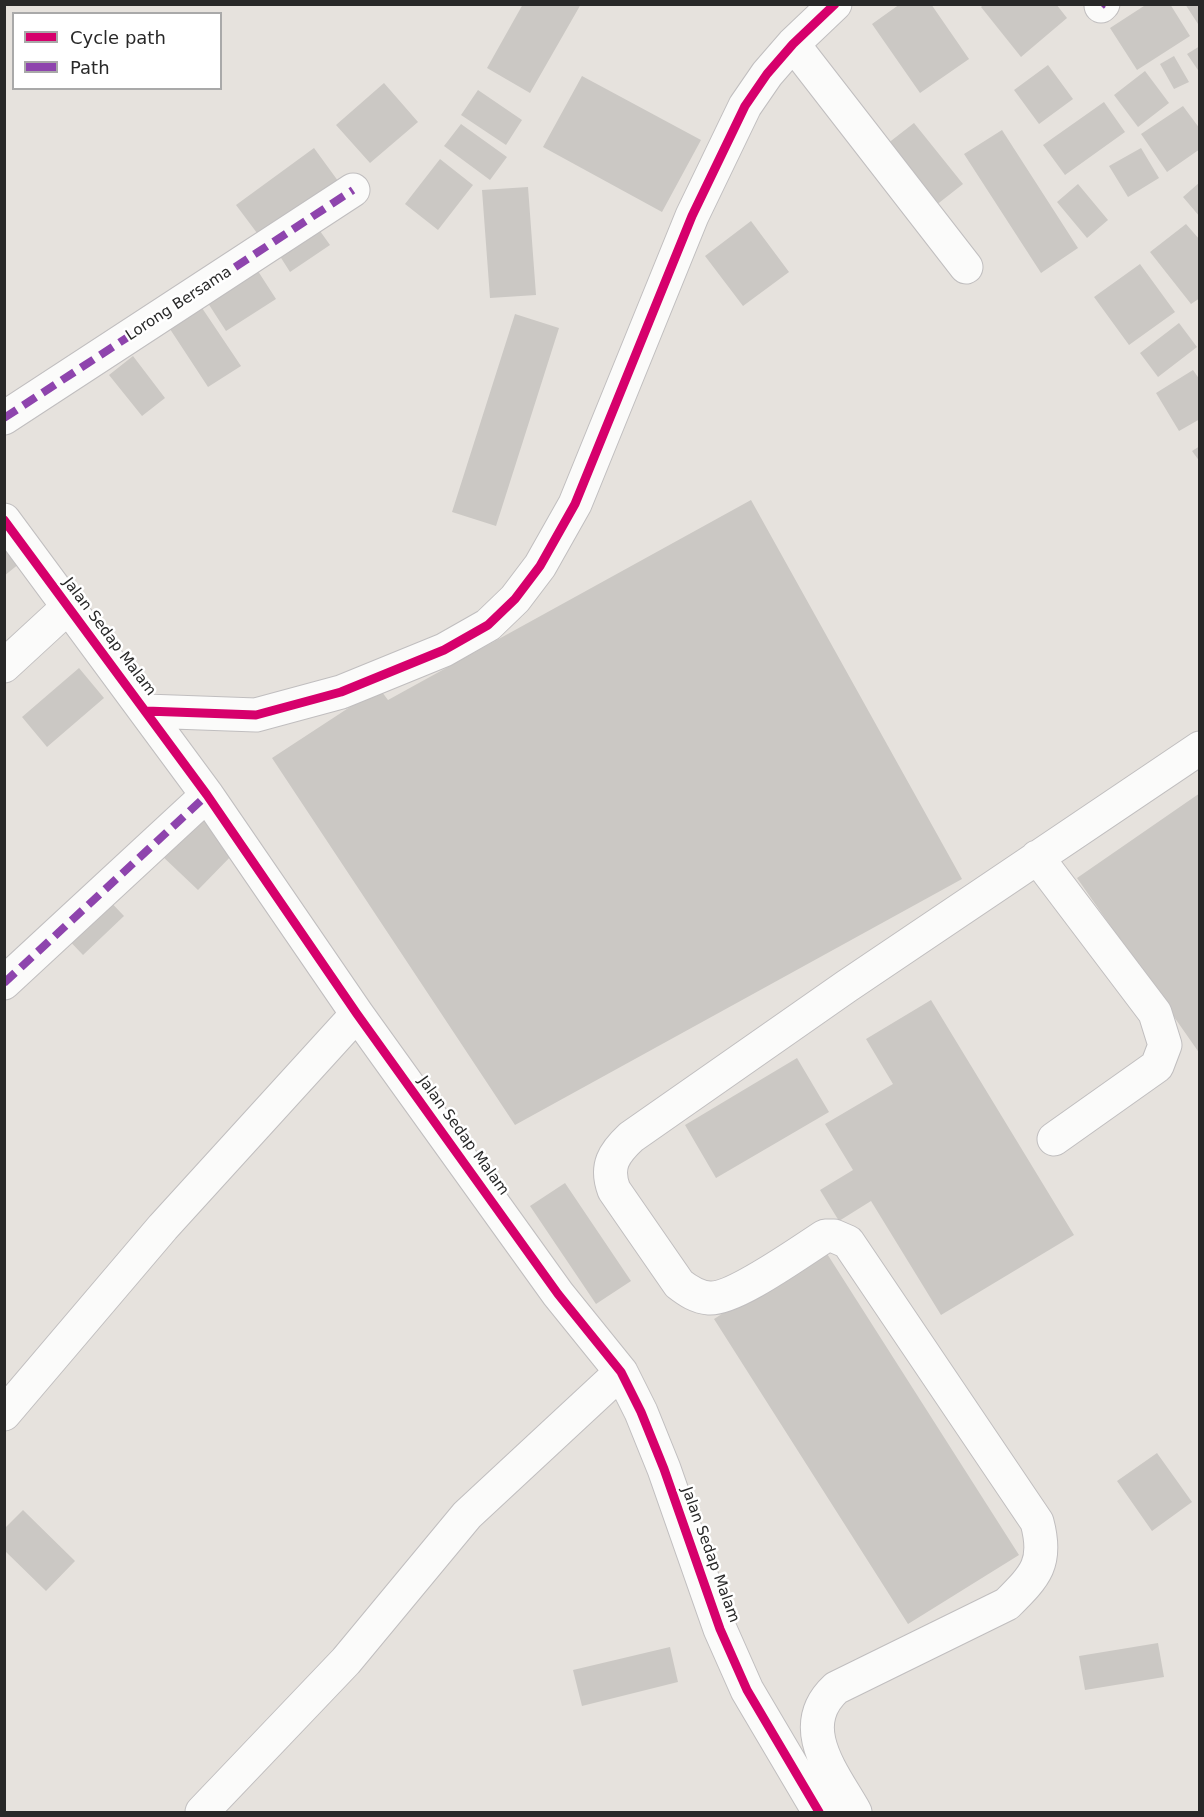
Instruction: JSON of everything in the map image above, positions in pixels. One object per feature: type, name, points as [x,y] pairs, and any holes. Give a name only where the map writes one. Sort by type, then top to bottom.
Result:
[{"type":"street","points":[[147,711],[256,715],[342,692],[444,650],[488,626],[515,599],[540,566],[575,504],[692,216],[745,106],[767,74],[793,44],[835,4]]},
{"type":"street","points":[[793,44],[966,267]]},
{"type":"street","name":"Lorong Bersama","points":[[4,418],[353,190]]},
{"type":"street","name":"Jalan Sedap Malam","points":[[4,520],[67,608],[147,711],[357,1014],[558,1294],[621,1372],[641,1412],[720,1629],[747,1690],[819,1812]]},
{"type":"street","points":[[4,666],[67,608]]},
{"type":"street","points":[[855,1812],[821,1751],[816,1727],[818,1711],[826,1697],[836,1688],[1007,1604],[1023,1588],[1039,1566],[1043,1545],[1037,1522],[848,1242],[834,1236],[825,1236],[729,1295],[708,1298],[693,1294],[679,1284],[614,1190],[609,1177],[610,1164],[617,1150],[631,1137],[1036,857],[1200,748]]},
{"type":"street","points":[[4,983],[207,795]]},
{"type":"street","points":[[1036,857],[1155,1013],[1165,1045],[1157,1066],[1054,1139]]},
{"type":"street","points":[[4,1414],[163,1227],[357,1014]]},
{"type":"street","points":[[202,1812],[346,1660],[467,1515],[621,1372]]},
{"type":"building","points":[[523,4],[581,4],[530,93],[487,68]]},
{"type":"building","points":[[900,4],[931,4],[969,59],[920,93],[872,24]]},
{"type":"building","points":[[984,4],[1056,4],[1067,18],[1021,57],[981,7]]},
{"type":"building","points":[[1147,4],[1170,4],[1190,36],[1137,70],[1110,28]]},
{"type":"building","points":[[1185,4],[1200,4],[1200,27]]},
{"type":"building","points":[[1200,46],[1200,73],[1187,54]]},
{"type":"building","points":[[1174,56],[1189,82],[1174,89],[1160,64]]},
{"type":"building","points":[[1048,65],[1073,99],[1039,124],[1014,90]]},
{"type":"building","points":[[1145,71],[1169,103],[1138,127],[1114,95]]},
{"type":"building","points":[[582,76],[701,140],[662,212],[543,147]]},
{"type":"building","points":[[384,83],[418,122],[370,163],[336,125]]},
{"type":"building","points":[[478,90],[522,120],[506,145],[461,115]]},
{"type":"building","points":[[1104,102],[1125,132],[1065,175],[1043,145]]},
{"type":"building","points":[[1183,106],[1200,129],[1200,149],[1167,172],[1141,134]]},
{"type":"building","points":[[914,123],[963,184],[935,206],[887,144]]},
{"type":"building","points":[[461,124],[507,157],[490,180],[444,146]]},
{"type":"building","points":[[1002,130],[1078,248],[1041,273],[964,154]]},
{"type":"building","points":[[314,148],[341,185],[263,241],[236,205]]},
{"type":"building","points":[[1141,148],[1159,178],[1128,197],[1109,166]]},
{"type":"building","points":[[440,159],[473,185],[438,230],[405,204]]},
{"type":"building","points":[[1200,182],[1200,217],[1183,197]]},
{"type":"building","points":[[1078,184],[1108,220],[1087,238],[1057,202]]},
{"type":"building","points":[[528,187],[536,295],[490,298],[482,190]]},
{"type":"building","points":[[751,221],[789,272],[743,306],[705,256]]},
{"type":"building","points":[[315,224],[330,245],[290,272],[276,250]]},
{"type":"building","points":[[1186,224],[1200,240],[1200,298],[1191,304],[1150,252]]},
{"type":"building","points":[[1140,264],[1175,312],[1129,345],[1094,297]]},
{"type":"building","points":[[254,265],[276,299],[226,331],[204,297]]},
{"type":"building","points":[[200,305],[241,366],[208,387],[168,326]]},
{"type":"building","points":[[515,314],[559,328],[496,526],[452,512]]},
{"type":"building","points":[[1179,323],[1197,347],[1158,377],[1140,353]]},
{"type":"building","points":[[133,356],[165,398],[142,416],[109,375]]},
{"type":"building","points":[[1193,370],[1200,380],[1200,419],[1179,431],[1156,393]]},
{"type":"building","points":[[1200,446],[1200,462],[1192,451]]},
{"type":"building","points":[[751,500],[962,879],[515,1125],[272,758],[379,688],[388,700]]},
{"type":"building","points":[[4,535],[25,559],[4,576]]},
{"type":"building","points":[[79,668],[104,698],[47,747],[22,717]]},
{"type":"building","points":[[1200,793],[1200,1054],[1077,878]]},
{"type":"building","points":[[199,815],[236,851],[198,890],[160,854]]},
{"type":"building","points":[[103,894],[124,916],[83,955],[62,933]]},
{"type":"building","points":[[931,1000],[1074,1235],[941,1315],[871,1201],[839,1221],[820,1190],[853,1170],[825,1124],[893,1084],[866,1039]]},
{"type":"building","points":[[797,1058],[829,1112],[716,1178],[685,1125]]},
{"type":"building","points":[[565,1183],[631,1281],[596,1304],[530,1206]]},
{"type":"building","points":[[824,1249],[1019,1555],[908,1624],[714,1319]]},
{"type":"building","points":[[1157,1453],[1192,1502],[1152,1531],[1117,1481]]},
{"type":"building","points":[[23,1510],[75,1561],[46,1591],[4,1550],[4,1529]]},
{"type":"building","points":[[1158,1643],[1164,1677],[1085,1690],[1079,1656]]},
{"type":"building","points":[[670,1647],[678,1682],[582,1706],[573,1670]]},
{"type":"marked path","points":[[4,418],[353,190]]},
{"type":"marked path","points":[[4,983],[207,795]]},
{"type":"cycle path","points":[[146,711],[256,715],[341,692],[444,650],[488,625],[515,599],[540,566],[575,504],[692,216],[745,106],[767,74],[793,44],[835,4]]},
{"type":"cycle path","points":[[4,520],[207,795],[357,1014],[558,1294],[621,1372],[641,1412],[664,1469],[720,1629],[747,1690],[819,1812]]}]
